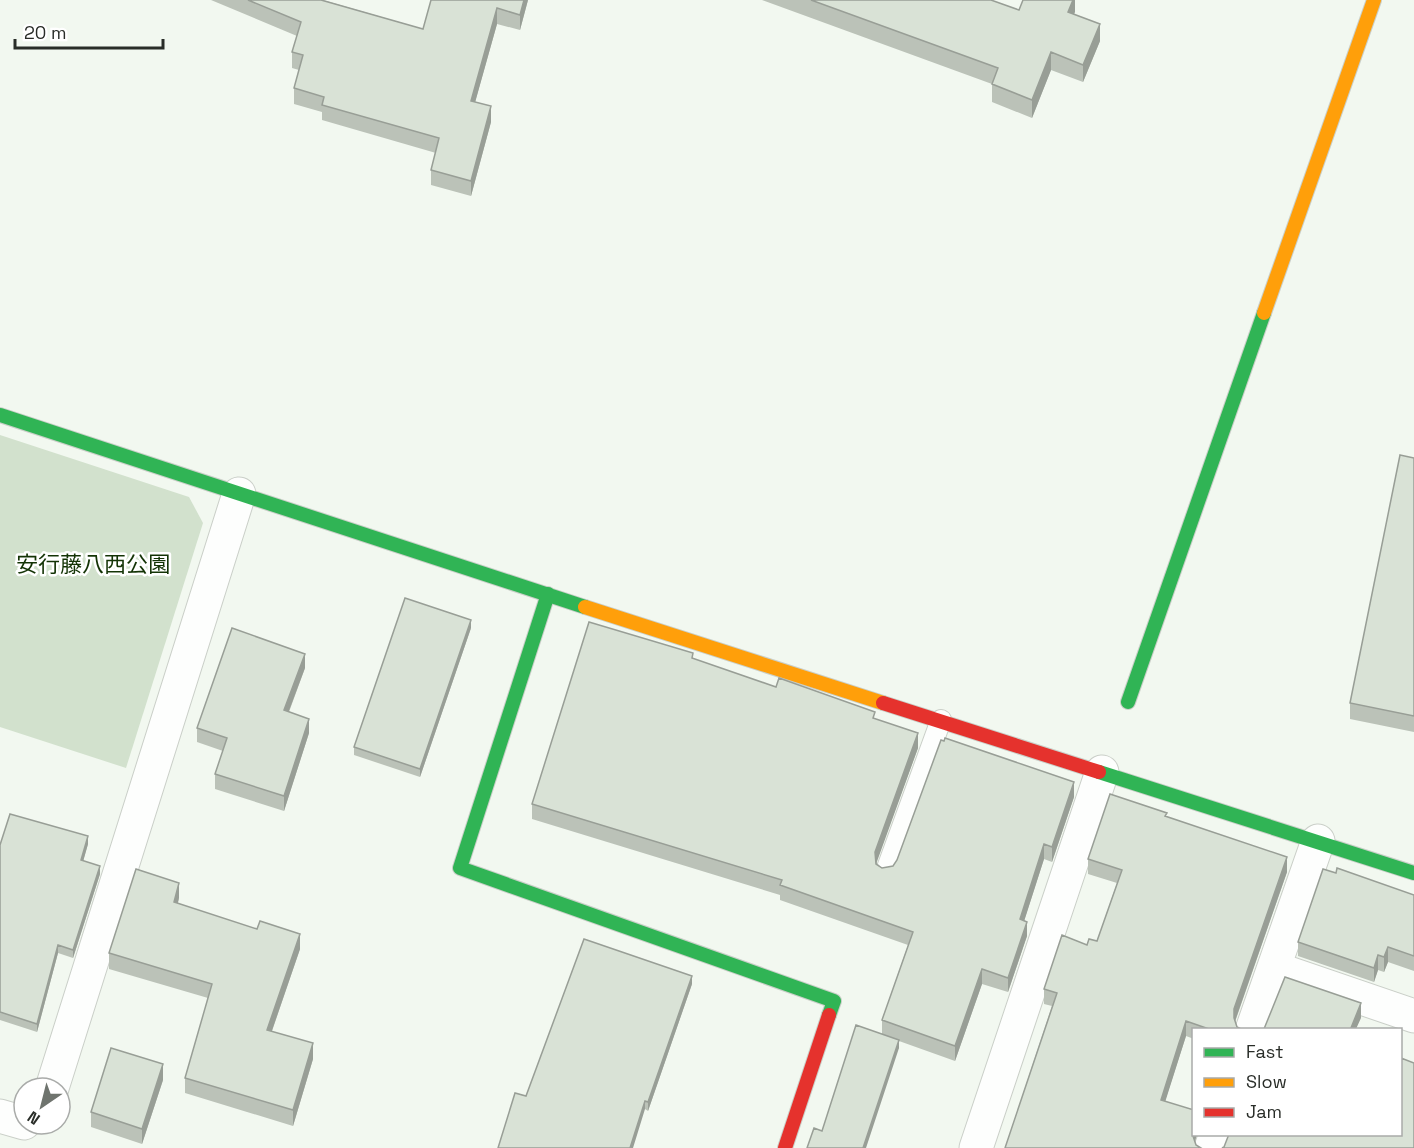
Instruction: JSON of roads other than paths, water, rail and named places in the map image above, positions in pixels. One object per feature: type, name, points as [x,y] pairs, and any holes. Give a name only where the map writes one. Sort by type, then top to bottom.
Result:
[{"type":"street","points":[[1128,702],[1374,0]]},
{"type":"street","points":[[0,415],[1414,873]]},
{"type":"street","points":[[56,1076],[239,494]]},
{"type":"street","points":[[548,594],[460,868],[834,1001],[785,1148]]},
{"type":"street","points":[[976,1148],[1102,772]]},
{"type":"street","points":[[1252,1028],[1318,841]]},
{"type":"street","points":[[1274,968],[1414,1016]]},
{"type":"lane","points":[[886,871],[941,720]]},
{"type":"park label","name":"安行藤八西公園","points":[[93,564]]}]
